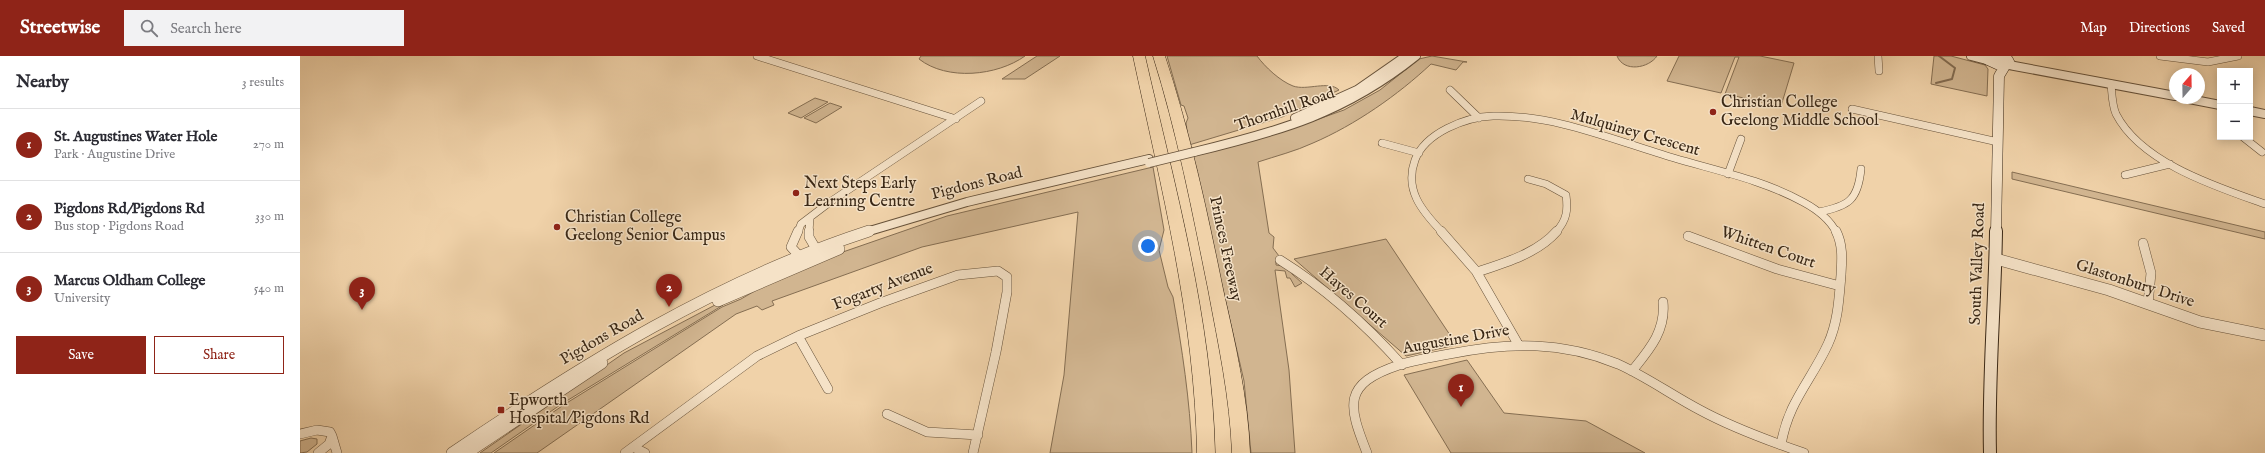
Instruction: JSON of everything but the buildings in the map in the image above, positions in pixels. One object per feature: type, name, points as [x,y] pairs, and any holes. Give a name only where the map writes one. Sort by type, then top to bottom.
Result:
[{"type":"highway","points":[[1139,56],[1180,241],[1191,303],[1206,400],[1206,453]]},
{"type":"highway","name":"Princes Freeway","points":[[1159,56],[1190,172],[1205,239],[1235,392],[1241,453]]},
{"type":"main road","points":[[1993,59],[2006,61],[1999,76]]},
{"type":"main road","name":"South Valley Road","points":[[1990,453],[1989,410],[1996,259],[1999,76],[1993,59]]},
{"type":"street","points":[[757,56],[956,119]]},
{"type":"street","name":"Thornhill Road","points":[[1193,150],[1260,130],[1318,108],[1361,87],[1406,56]]},
{"type":"street","name":"Thornhill Road","points":[[1149,161],[1269,133],[1328,112],[1370,92],[1416,56]]},
{"type":"street","points":[[1878,56],[1879,71]]},
{"type":"street","points":[[1971,56],[1993,59]]},
{"type":"street","points":[[1981,56],[1993,59]]},
{"type":"street","points":[[2160,56],[2208,62],[2238,56]]},
{"type":"street","points":[[2006,61],[2035,69],[2169,95]]},
{"type":"street","points":[[2111,84],[2116,113],[2123,125],[2137,139],[2170,164],[2228,191],[2265,204]]},
{"type":"street","points":[[1450,90],[1479,118]]},
{"type":"street","points":[[803,260],[792,249],[791,244],[799,225],[830,202],[981,101]]},
{"type":"street","points":[[2205,102],[2217,104]]},
{"type":"street","points":[[1852,110],[1998,142]]},
{"type":"street","points":[[2253,112],[2265,114]]},
{"type":"street","name":"Mulquiney Crescent","points":[[1518,344],[1477,272],[1429,216],[1413,193],[1412,168],[1419,153],[1438,134],[1450,127],[1479,118],[1509,116],[1543,121],[1728,174],[1782,192],[1819,212],[1834,229],[1841,245],[1840,286],[1837,319],[1824,352],[1791,409],[1781,445]]},
{"type":"street","points":[[1728,174],[1741,139]]},
{"type":"street","points":[[2247,140],[2262,152]]},
{"type":"street","points":[[1382,143],[1419,153]]},
{"type":"street","name":"Pigdons Road","points":[[467,453],[590,370],[663,327],[819,253],[974,205],[1149,161]]},
{"type":"street","points":[[2125,175],[2170,164]]},
{"type":"street","points":[[1819,212],[1848,204],[1855,197],[1859,189],[1861,169]]},
{"type":"street","points":[[1477,272],[1532,252],[1546,241],[1563,221],[1567,206],[1566,195],[1546,184],[1528,179]]},
{"type":"street","points":[[810,218],[809,237],[819,253]]},
{"type":"street","name":"Whitten Court","points":[[1688,236],[1705,241],[1776,269],[1840,286]]},
{"type":"street","points":[[2143,243],[2149,256],[2152,272],[2148,304]]},
{"type":"street","name":"Glastonbury Drive","points":[[1996,259],[2075,280],[2200,322],[2265,335]]},
{"type":"street","name":"Pigdons Road","points":[[452,453],[570,375],[636,336],[716,294],[803,260]]},
{"type":"street","name":"Hayes Court","points":[[1280,260],[1297,270],[1325,293],[1388,349],[1402,365]]},
{"type":"street","name":"Fogarty Avenue","points":[[629,450],[757,356],[798,336],[880,302],[958,275],[998,271],[1007,277],[1007,292],[973,453]]},
{"type":"street","points":[[1632,371],[1654,343],[1662,327],[1665,313],[1663,302]]},
{"type":"street","points":[[798,336],[828,389]]},
{"type":"street","name":"Augustine Drive","points":[[1367,453],[1352,411],[1352,402],[1355,392],[1361,383],[1370,377],[1402,365],[1500,345],[1518,344],[1574,351],[1632,371],[1724,423],[1804,453]]},
{"type":"street","points":[[477,453],[571,388],[590,370]]},
{"type":"street","points":[[887,414],[927,432],[978,435]]},
{"type":"street","points":[[300,428],[328,431],[332,436],[337,453]]},
{"type":"street","points":[[300,434],[317,430]]},
{"type":"street","points":[[318,453],[329,444],[332,436]]},
{"type":"street","points":[[629,450],[644,453]]},
{"type":"shaded area","points":[[921,56],[1025,56],[1014,63],[987,72],[957,73],[943,71],[930,66],[919,59]]},
{"type":"shaded area","points":[[1037,56],[1060,56],[1025,79],[1002,79]]},
{"type":"shaded area","points":[[1167,56],[1257,56],[1273,73],[1283,81],[1293,86],[1330,86],[1339,90],[1282,117],[1189,145],[1186,123],[1188,118],[1184,106],[1181,105]]},
{"type":"shaded area","points":[[1432,56],[1467,62],[1463,62],[1456,70],[1431,64],[1390,98],[1345,127],[1306,146],[1258,162],[1269,233],[1274,237],[1273,248],[1279,256],[1276,261],[1276,265],[1291,267],[1292,274],[1302,283],[1295,287],[1290,278],[1287,278],[1285,271],[1275,270],[1289,370],[1295,453],[1251,453],[1244,381],[1192,156],[1279,133],[1344,110],[1380,90],[1419,59]]},
{"type":"shaded area","points":[[1617,56],[1657,56],[1643,66],[1631,67],[1625,65]]},
{"type":"shaded area","points":[[1679,56],[1760,56],[1794,63],[1781,106],[1725,94],[1739,57],[1735,57],[1721,93],[1667,81]]},
{"type":"shaded area","points":[[1934,56],[1951,56],[1985,65],[1988,69],[1987,96],[1931,84]]},
{"type":"shaded area","points":[[815,98],[828,102],[801,118],[788,113]]},
{"type":"shaded area","points":[[830,103],[842,107],[816,123],[804,118]]},
{"type":"shaded area","points":[[1153,167],[1164,230],[1159,250],[1168,287],[1173,297],[1185,375],[1192,453],[1050,453],[1064,375],[1078,212],[922,247],[772,301],[774,305],[762,310],[757,306],[736,314],[537,453],[494,453],[565,404],[722,307],[741,299],[765,285],[840,253],[947,216]]},
{"type":"shaded area","points":[[2012,172],[2265,232],[2265,239],[2012,179]]},
{"type":"shaded area","points":[[1386,239],[1456,345],[1406,356],[1294,259]]},
{"type":"shaded area","points":[[715,305],[723,305],[560,405],[491,453],[480,453],[624,353]]},
{"type":"shaded area","points":[[1467,360],[1504,413],[1586,421],[1645,453],[1451,453],[1404,375]]},
{"type":"shaded area","points":[[311,438],[317,439],[317,444],[307,452],[300,453],[300,441]]},
{"type":"waterway","points":[[1936,83],[1952,79],[1955,68],[1939,56]]},
{"type":"place","name":"Christian College Geelong Middle School","points":[[1713,112]]},
{"type":"place","name":"Next Steps Early Learning Centre","points":[[796,193]]},
{"type":"place","name":"Christian College Geelong Senior Campus","points":[[557,227]]},
{"type":"place","name":"Pigdons Rd/Pigdons Rd","points":[[669,307]]},
{"type":"place","name":"Marcus Oldham College","points":[[362,310]]},
{"type":"place","name":"St. Augustines Water Hole","points":[[1461,407]]},
{"type":"place","name":"Epworth Hospital/Pigdons Rd","points":[[501,410]]}]
